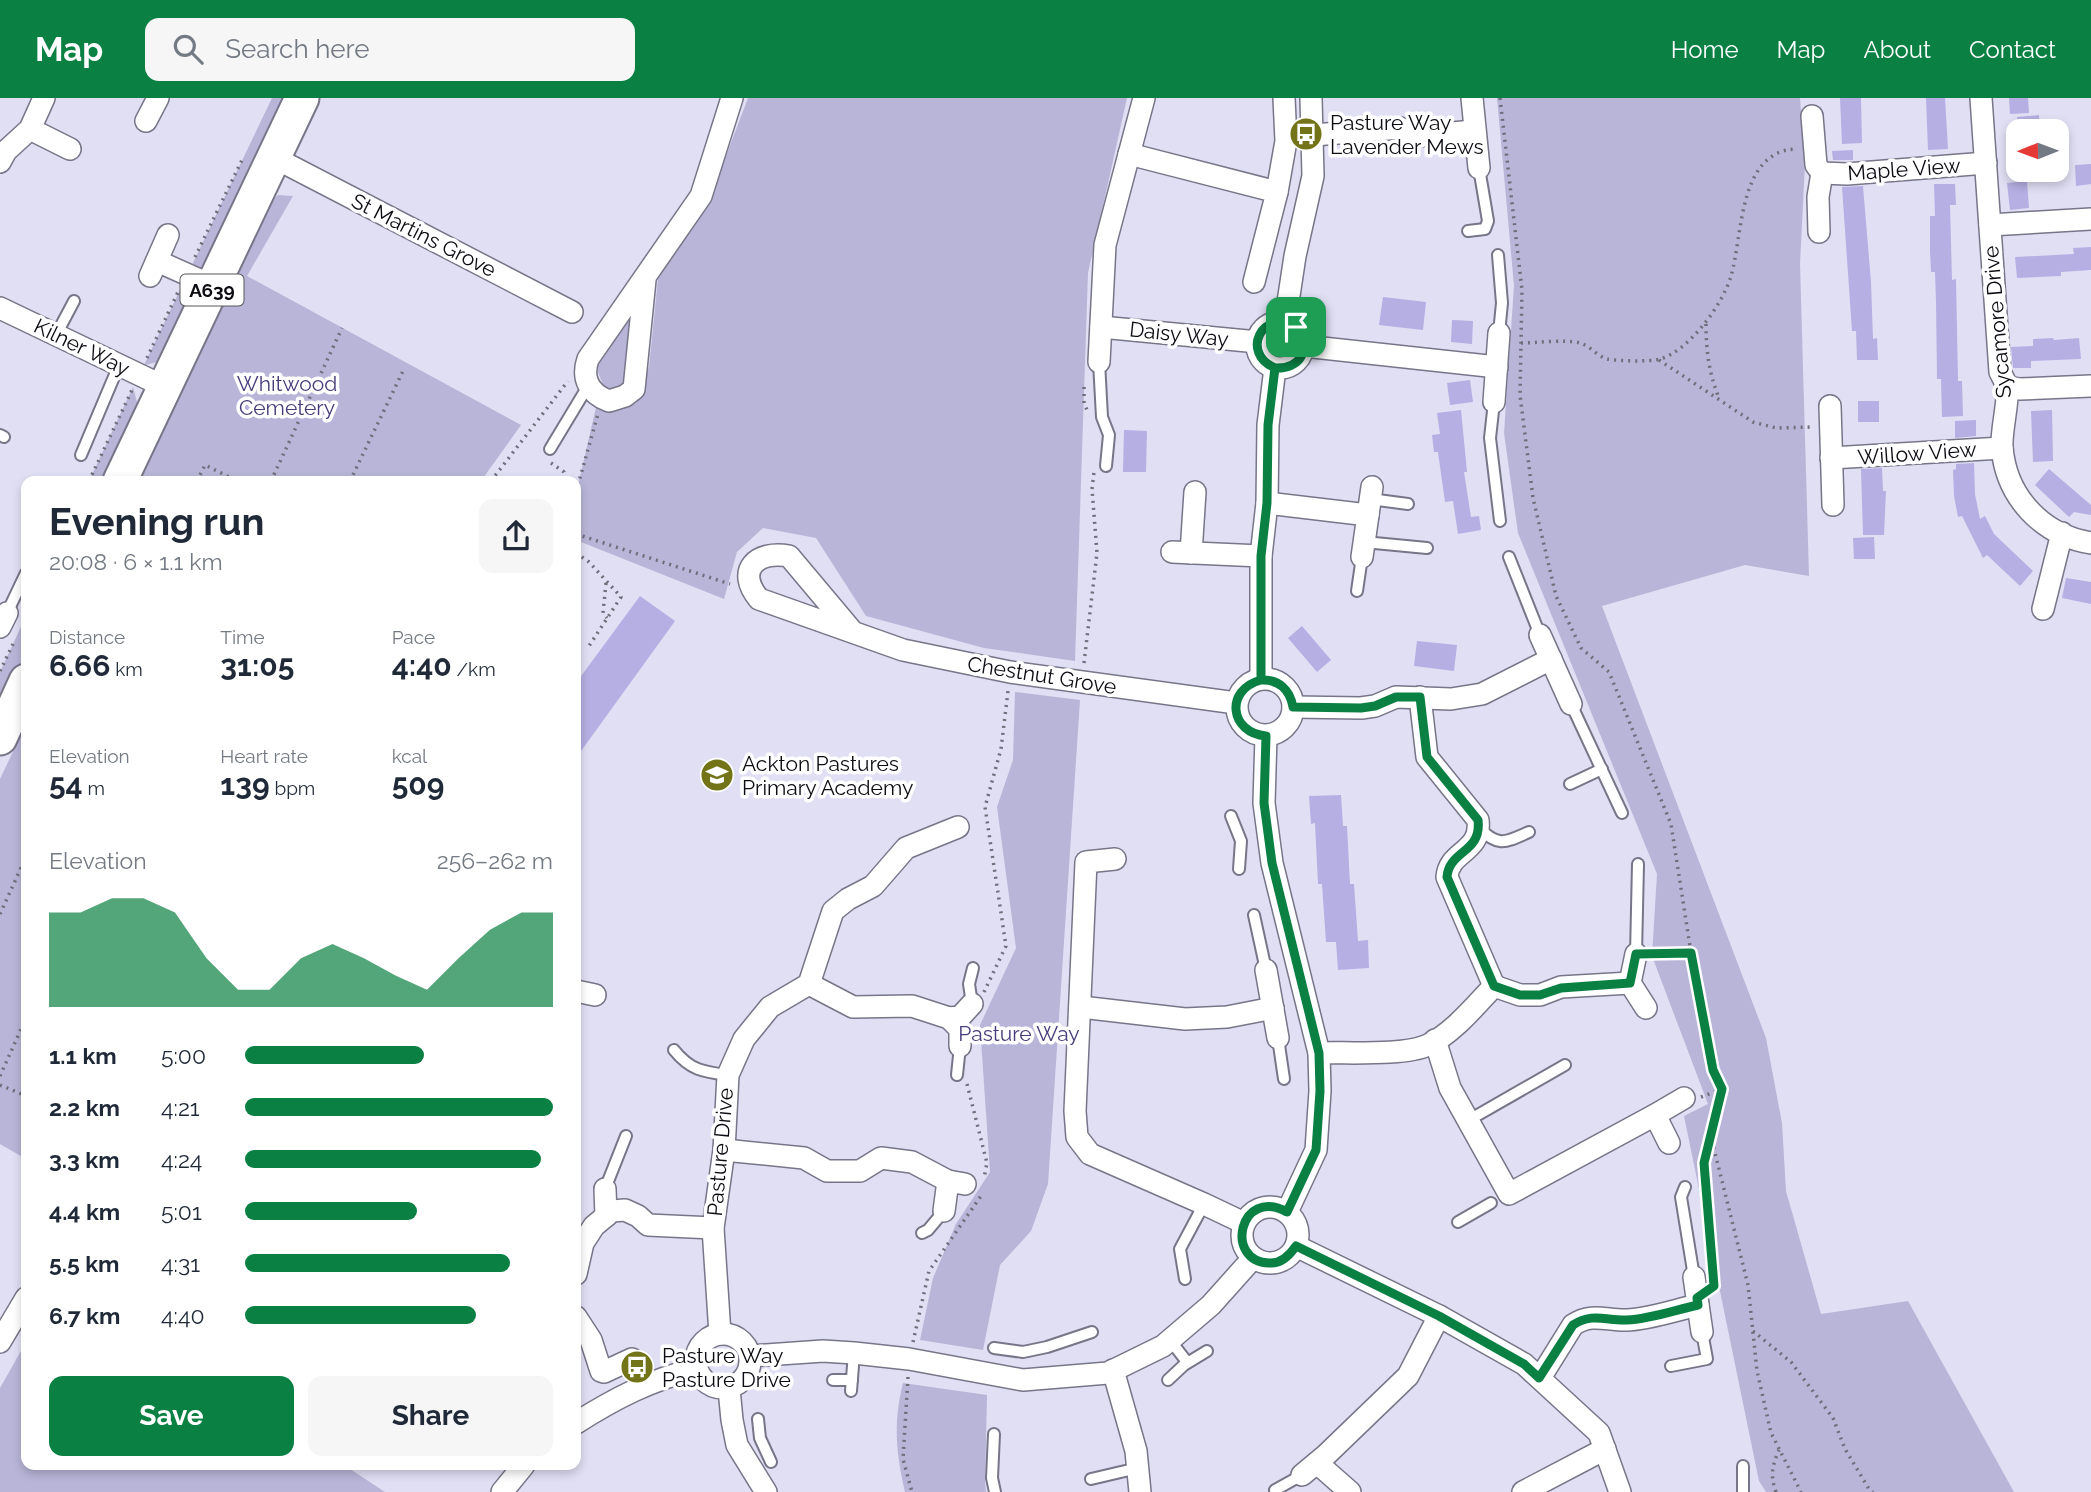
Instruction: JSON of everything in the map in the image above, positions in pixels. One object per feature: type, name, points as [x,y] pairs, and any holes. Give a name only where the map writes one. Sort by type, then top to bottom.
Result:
[{"type":"main road","name":"A639","points":[[122,476],[302,98]]},
{"type":"main road","points":[[0,738],[21,692]]},
{"type":"street","points":[[0,162],[6,151],[30,129],[44,98]]},
{"type":"street","points":[[645,280],[634,389],[617,400],[609,401],[592,385],[588,359],[701,197],[732,98]]},
{"type":"street","name":"Daisy Way","points":[[1099,362],[1105,245],[1144,98]]},
{"type":"street","points":[[1254,282],[1277,192],[1286,141],[1284,98]]},
{"type":"street","points":[[1285,322],[1294,256],[1313,176],[1311,98]]},
{"type":"street","points":[[1472,98],[1479,168]]},
{"type":"street","name":"Sycamore Drive","points":[[1981,98],[2000,372],[2007,387],[2002,447],[2008,476],[2025,509],[2046,526],[2091,543]]},
{"type":"street","name":"Maple View","points":[[1812,116],[1816,165],[1822,173],[1818,197],[1819,232]]},
{"type":"street","points":[[1314,135],[1400,128],[1418,136],[1474,131]]},
{"type":"street","points":[[30,129],[70,149]]},
{"type":"street","points":[[1129,154],[1277,192]]},
{"type":"street","name":"St Martins Grove","points":[[275,158],[572,313]]},
{"type":"street","name":"Maple View","points":[[1822,173],[1847,174],[1986,163]]},
{"type":"street","points":[[1990,225],[2091,219]]},
{"type":"street","points":[[169,235],[153,268],[213,286]]},
{"type":"street","name":"Kilner Way","points":[[0,308],[165,387]]},
{"type":"street","points":[[1276,322],[1285,322],[1296,327],[1303,338],[1304,346],[1299,360],[1293,365],[1275,368],[1267,365],[1259,356],[1258,342],[1263,329],[1276,322]]},
{"type":"street","name":"Daisy Way","points":[[1101,327],[1258,342]]},
{"type":"street","points":[[1494,402],[1499,333]]},
{"type":"street","points":[[1304,346],[1497,367]]},
{"type":"street","points":[[1261,680],[1261,556],[1267,503],[1268,425],[1275,368]]},
{"type":"street","points":[[2007,387],[2020,389],[2091,386]]},
{"type":"street","name":"Willow View","points":[[1830,416],[1833,505]]},
{"type":"street","name":"Willow View","points":[[1831,458],[2002,447]]},
{"type":"street","points":[[1195,492],[1182,553],[1261,556]]},
{"type":"street","points":[[1267,503],[1370,500],[1363,549]]},
{"type":"street","points":[[2042,609],[2062,533]]},
{"type":"street","name":"Chestnut Grove","points":[[852,631],[789,556],[778,554],[756,560],[748,573],[753,592],[759,599],[903,650],[1010,672],[1236,703]]},
{"type":"street","points":[[1540,635],[1571,704]]},
{"type":"street","points":[[1293,707],[1361,708],[1375,706],[1396,697],[1451,699],[1482,694],[1551,659]]},
{"type":"street","points":[[1261,680],[1278,682],[1291,697],[1293,707],[1289,723],[1282,730],[1266,736],[1258,735],[1244,727],[1239,719],[1236,703],[1245,686],[1261,680]]},
{"type":"street","points":[[1420,697],[1427,757],[1478,820],[1479,828],[1474,844],[1454,860],[1448,869],[1447,877],[1494,986],[1520,995],[1540,995],[1561,988],[1630,983]]},
{"type":"street","points":[[1266,736],[1264,803],[1272,863],[1319,1053],[1320,1091],[1316,1150],[1287,1212]]},
{"type":"street","points":[[958,827],[906,848],[873,886],[848,899],[833,911],[809,984],[853,1007],[912,1006],[949,1018],[960,1017],[972,1004]]},
{"type":"street","points":[[1115,859],[1086,862],[1075,1111],[1077,1137],[1090,1154],[1244,1223]]},
{"type":"street","points":[[1636,954],[1630,983],[1646,1008]]},
{"type":"street","points":[[1266,970],[1278,1038]]},
{"type":"street","name":"Pasture Drive","points":[[720,1334],[713,1228],[724,1150],[728,1075],[744,1039],[771,1007],[809,984]]},
{"type":"street","points":[[1319,1053],[1403,1050],[1427,1046],[1494,986]]},
{"type":"street","points":[[1081,1007],[1185,1019],[1227,1017],[1273,1008]]},
{"type":"street","points":[[949,1018],[960,1029],[960,1046]]},
{"type":"street","points":[[1435,1040],[1450,1088],[1469,1120],[1500,1198],[1684,1098]]},
{"type":"street","points":[[1655,1115],[1669,1143]]},
{"type":"street","points":[[724,1150],[804,1158],[827,1171],[860,1171],[881,1158],[912,1162],[956,1182],[944,1212]]},
{"type":"street","points":[[605,1189],[606,1216]]},
{"type":"street","points":[[1271,1206],[1287,1212],[1297,1228],[1296,1246],[1285,1259],[1277,1263],[1260,1262],[1243,1246],[1241,1238],[1244,1223],[1263,1207],[1271,1206]]},
{"type":"street","points":[[581,1253],[593,1226],[612,1211],[625,1210],[648,1225],[713,1228]]},
{"type":"street","points":[[1296,1246],[1439,1316],[1524,1364],[1598,1433],[1620,1492]]},
{"type":"street","points":[[750,1356],[822,1351],[854,1353],[909,1359],[1023,1380],[1108,1373],[1163,1346],[1211,1305],[1253,1258]]},
{"type":"street","points":[[1539,1378],[1573,1325],[1580,1320],[1596,1316],[1626,1320],[1696,1294],[1702,1332]]},
{"type":"street","points":[[0,1342],[21,1306]]},
{"type":"street","points":[[1350,1492],[1309,1469],[1408,1376],[1439,1316]]},
{"type":"street","points":[[581,1325],[591,1340],[601,1371],[632,1359]]},
{"type":"street","points":[[720,1334],[739,1339],[750,1356],[747,1375],[729,1389],[707,1384],[696,1369],[696,1354],[701,1345],[710,1337],[720,1334]]},
{"type":"street","points":[[581,1420],[617,1398],[666,1376],[696,1369]]},
{"type":"street","points":[[1113,1370],[1133,1437],[1140,1492]]},
{"type":"street","points":[[729,1389],[737,1445],[766,1492]]},
{"type":"street","points":[[1523,1492],[1605,1449]]},
{"type":"street","points":[[502,1492],[520,1470]]},
{"type":"lane","points":[[1468,231],[1485,229],[1489,221],[1479,168]]},
{"type":"lane","points":[[1498,255],[1502,303],[1499,333]]},
{"type":"lane","points":[[56,335],[74,300]]},
{"type":"lane","name":"Daisy Way","points":[[1099,362],[1102,417],[1109,435],[1106,466]]},
{"type":"lane","points":[[81,455],[119,365]]},
{"type":"lane","points":[[550,449],[592,385]]},
{"type":"lane","points":[[1494,402],[1490,438],[1500,521]]},
{"type":"lane","points":[[1370,500],[1408,503]]},
{"type":"lane","points":[[1345,589],[1361,591],[1363,549],[1427,548]]},
{"type":"lane","points":[[1509,557],[1540,635]]},
{"type":"lane","points":[[7,626],[21,586]]},
{"type":"lane","points":[[1571,704],[1622,813]]},
{"type":"lane","points":[[1570,784],[1602,769]]},
{"type":"lane","points":[[1231,816],[1241,841],[1239,869]]},
{"type":"lane","points":[[1479,828],[1497,842],[1506,842],[1529,832]]},
{"type":"lane","points":[[1241,841],[1268,834]]},
{"type":"lane","points":[[1636,954],[1638,864]]},
{"type":"lane","points":[[1254,915],[1266,970]]},
{"type":"lane","points":[[972,1004],[970,984],[974,968]]},
{"type":"lane","points":[[1278,1038],[1284,1079]]},
{"type":"lane","points":[[957,1075],[960,1046]]},
{"type":"lane","points":[[674,1050],[680,1067],[728,1075]]},
{"type":"lane","points":[[1469,1120],[1565,1065]]},
{"type":"lane","points":[[605,1189],[626,1136]]},
{"type":"lane","points":[[1685,1186],[1681,1197],[1696,1294]]},
{"type":"lane","points":[[1458,1222],[1500,1198]]},
{"type":"lane","points":[[1185,1279],[1180,1249],[1204,1204]]},
{"type":"lane","points":[[922,1233],[944,1212]]},
{"type":"lane","points":[[994,1348],[1023,1352],[1092,1332]]},
{"type":"lane","points":[[1671,1366],[1707,1359],[1702,1332]]},
{"type":"lane","points":[[1170,1340],[1187,1363]]},
{"type":"lane","points":[[1009,1378],[1015,1351]]},
{"type":"lane","points":[[1168,1380],[1187,1363],[1207,1351]]},
{"type":"lane","points":[[834,1380],[852,1385],[854,1353]]},
{"type":"lane","points":[[758,1419],[760,1438],[771,1462]]},
{"type":"lane","points":[[994,1434],[992,1478],[995,1492]]},
{"type":"lane","points":[[737,1445],[760,1438]]},
{"type":"lane","points":[[1743,1466],[1743,1492]]},
{"type":"lane","points":[[1091,1479],[1138,1468]]},
{"type":"lane","points":[[1275,1490],[1309,1469]]},
{"type":"path","points":[[1500,98],[1522,290],[1520,396],[1533,498],[1556,596],[1581,648],[1609,672],[1671,824],[1713,1070],[1722,1089],[1704,1163],[1714,1286],[1696,1294]]},
{"type":"path","points":[[1521,342],[1580,342],[1606,359],[1659,360],[1682,348],[1706,323],[1731,277],[1743,212],[1755,175],[1769,157],[1781,150],[1814,148]]},
{"type":"path","points":[[1706,323],[1710,374],[1720,400]]},
{"type":"path","points":[[273,476],[342,328]]},
{"type":"path","points":[[1659,360],[1753,422],[1776,428],[1830,416]]},
{"type":"path","points":[[352,476],[404,369]]},
{"type":"path","points":[[495,476],[565,383],[592,385],[578,476]]},
{"type":"path","points":[[550,449],[551,464],[564,472],[565,476]]},
{"type":"path","points":[[200,476],[205,465],[227,476]]},
{"type":"path","points":[[581,536],[753,592]]},
{"type":"path","points":[[581,556],[621,597],[589,646]]},
{"type":"path","points":[[606,582],[603,612],[607,618]]},
{"type":"path","points":[[0,672],[7,626]]},
{"type":"path","points":[[0,914],[21,868]]},
{"type":"path","points":[[1636,954],[1691,953]]},
{"type":"path","points":[[0,1076],[21,1029]]},
{"type":"path","points":[[0,1084],[21,1094]]},
{"type":"path","points":[[1711,1137],[1748,1285],[1757,1371],[1771,1433],[1801,1492]]},
{"type":"path","points":[[1753,1330],[1791,1362],[1833,1418],[1845,1449],[1873,1492]]},
{"type":"path","points":[[909,1359],[903,1460],[912,1492]]},
{"type":"path","points":[[1776,1492],[1771,1478],[1773,1463],[1779,1450]]},
{"type":"green space","points":[[272,98],[291,98],[163,361],[144,365]]},
{"type":"green space","points":[[748,98],[1127,98],[1088,273],[1075,661],[984,648],[866,616],[816,538],[763,528],[737,552],[724,599],[581,542],[580,476],[597,403],[617,409],[636,403],[649,367],[658,279],[710,198]]},
{"type":"green space","points":[[1497,98],[1800,98],[1805,164],[1800,264],[1809,576],[1745,565],[1602,606],[1766,1038],[1782,1123],[1786,1191],[1821,1314],[1908,1301],[2014,1492],[1766,1492],[1759,1481],[1684,1116],[1708,1104],[1652,956],[1657,874],[1518,533],[1504,433],[1514,286]]},
{"type":"green space","name":"Whitwood Cemetery","points":[[278,195],[293,196],[247,276],[521,425],[485,476],[142,476],[273,199]]},
{"type":"green space","points":[[635,310],[629,379],[623,386],[613,390],[604,387],[595,365]]},
{"type":"green space","points":[[133,387],[138,406],[109,476],[91,476]]},
{"type":"green space","points":[[21,627],[21,667],[0,713],[0,672]]},
{"type":"green space","name":"Pasture Way","points":[[1015,692],[1080,700],[1048,1184],[1031,1231],[1000,1265],[983,1350],[920,1340],[933,1278],[956,1224],[990,1172],[980,1025],[1016,948],[997,807],[1013,760]]},
{"type":"green space","points":[[21,735],[21,1156],[0,1144],[0,779]]},
{"type":"green space","points":[[21,1351],[21,1470],[352,1470],[385,1492],[0,1492],[0,1388]]},
{"type":"green space","points":[[903,1383],[987,1395],[986,1492],[905,1492],[897,1438]]},
{"type":"building","points":[[1840,98],[1861,98],[1862,143],[1842,144]]},
{"type":"building","points":[[1926,98],[1945,98],[1948,149],[1928,150]]},
{"type":"building","points":[[2009,98],[2028,98],[2029,113],[2010,114]]},
{"type":"building","points":[[2039,115],[2039,119],[2017,119]]},
{"type":"building","points":[[1853,150],[1853,160],[1833,160],[1832,151]]},
{"type":"building","points":[[2091,164],[2091,184],[2076,186],[2075,165]]},
{"type":"building","points":[[2027,182],[2029,208],[2010,210],[2007,183]]},
{"type":"building","points":[[1934,184],[1955,184],[1956,205],[1950,205],[1952,280],[1956,279],[1958,381],[1962,381],[1963,416],[1942,417],[1941,379],[1937,379],[1935,272],[1931,272],[1930,251],[1930,216],[1935,216]]},
{"type":"building","points":[[1863,186],[1873,339],[1877,338],[1878,360],[1857,360],[1856,331],[1852,331],[1842,187]]},
{"type":"building","points":[[2091,247],[2091,270],[2061,272],[2061,276],[2017,278],[2015,257],[2074,254],[2073,248]]},
{"type":"building","points":[[1383,297],[1426,302],[1423,330],[1379,325]]},
{"type":"building","points":[[1452,320],[1473,321],[1472,344],[1451,342]]},
{"type":"building","points":[[2079,338],[2081,359],[2031,361],[2031,368],[2013,368],[2011,347],[2033,346],[2033,339]]},
{"type":"building","points":[[1470,380],[1473,402],[1450,405],[1447,383]]},
{"type":"building","points":[[1858,401],[1879,401],[1879,422],[1858,422]]},
{"type":"building","points":[[1461,410],[1467,472],[1464,472],[1471,517],[1479,516],[1481,530],[1458,534],[1453,501],[1445,502],[1438,452],[1434,452],[1432,435],[1440,434],[1437,413]]},
{"type":"building","points":[[2052,410],[2053,461],[2033,462],[2031,411]]},
{"type":"building","points":[[1976,420],[1976,436],[1955,438],[1955,421]]},
{"type":"building","points":[[1124,430],[1147,431],[1146,472],[1123,472]]},
{"type":"building","points":[[1974,463],[1975,494],[1980,519],[1985,516],[1994,534],[2033,571],[2020,586],[1987,555],[1983,558],[1962,516],[1958,517],[1953,470],[1956,469],[1956,464]]},
{"type":"building","points":[[1882,468],[1883,491],[1886,491],[1884,535],[1863,535],[1861,469]]},
{"type":"building","points":[[2049,469],[2091,505],[2091,515],[2074,512],[2069,517],[2035,485]]},
{"type":"building","points":[[1874,537],[1875,559],[1854,559],[1853,538]]},
{"type":"building","points":[[2066,578],[2091,582],[2091,604],[2062,598]]},
{"type":"building","points":[[640,596],[675,621],[581,751],[581,676]]},
{"type":"building","points":[[1302,626],[1331,660],[1317,672],[1288,638]]},
{"type":"building","points":[[1417,641],[1457,645],[1454,671],[1414,666]]},
{"type":"building","points":[[1341,795],[1343,826],[1347,826],[1350,884],[1354,884],[1358,941],[1368,940],[1369,968],[1338,970],[1336,942],[1326,942],[1322,884],[1318,884],[1315,823],[1311,824],[1309,796]]},
{"type":"place","name":"Pasture Way Lavender Mews","points":[[1306,134]]},
{"type":"place","name":"Ackton Pastures Primary Academy","points":[[717,775]]},
{"type":"place","name":"Pasture Way Pasture Drive","points":[[637,1367]]},
{"type":"route","points":[[1296,327],[1285,322],[1276,322],[1269,324],[1258,336],[1259,356],[1267,365],[1275,368],[1268,425],[1267,503],[1261,556],[1260,606],[1261,680],[1278,682],[1291,697],[1293,707],[1361,708],[1375,706],[1396,697],[1420,697],[1427,757],[1478,820],[1479,828],[1474,844],[1454,860],[1448,869],[1447,877],[1494,986],[1520,995],[1540,995],[1561,988],[1630,983],[1636,954],[1691,953],[1713,1070],[1722,1089],[1704,1163],[1714,1286],[1697,1298],[1698,1305],[1626,1320],[1596,1316],[1580,1320],[1573,1325],[1539,1378],[1524,1364],[1439,1316],[1296,1246],[1285,1259],[1277,1263],[1260,1262],[1247,1252],[1241,1238],[1244,1223],[1255,1211],[1271,1206],[1287,1212],[1316,1150],[1318,1128],[1319,1053],[1272,863],[1264,803],[1266,736],[1248,731],[1236,710],[1236,703],[1245,686],[1261,680],[1261,556],[1267,503],[1268,425],[1275,368],[1293,365],[1302,354],[1303,338],[1296,327]]}]
